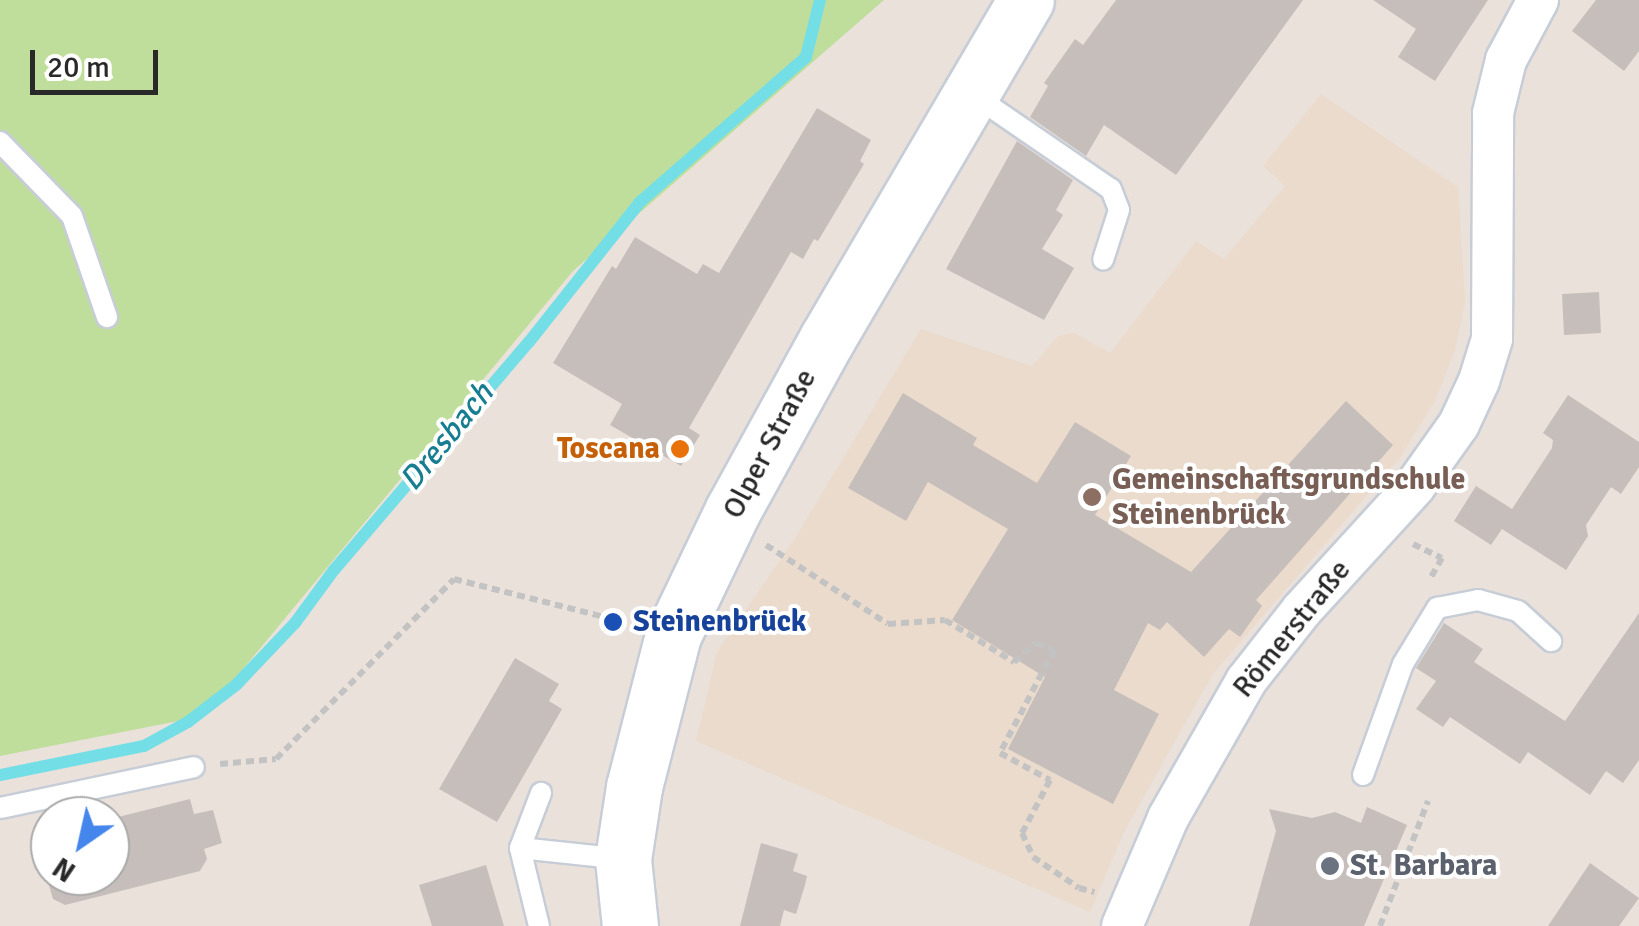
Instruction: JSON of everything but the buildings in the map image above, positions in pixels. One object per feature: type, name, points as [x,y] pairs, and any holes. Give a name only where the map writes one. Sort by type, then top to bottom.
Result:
[{"type":"main road","name":"Olper Straße","points":[[630,926],[624,859],[649,717],[672,635],[733,510],[808,373],[1026,0]]},
{"type":"street","name":"Römerstraße","points":[[1126,915],[1176,804],[1246,680],[1301,610],[1415,486],[1460,424],[1492,339],[1493,112],[1506,60],[1538,0]]},
{"type":"lane","points":[[970,93],[1112,189],[1119,210],[1103,260]]},
{"type":"lane","points":[[0,142],[72,216],[107,317]]},
{"type":"lane","points":[[1362,775],[1403,664],[1437,608],[1478,600],[1518,612],[1551,641]]},
{"type":"lane","points":[[0,808],[194,766]]},
{"type":"lane","points":[[539,926],[520,848],[540,792]]},
{"type":"lane","points":[[520,848],[624,859]]},
{"type":"path","points":[[757,539],[888,624],[944,620],[1014,662],[1036,643],[1054,650],[1000,754],[1050,780],[1022,833],[1032,858],[1126,915]]},
{"type":"path","points":[[194,766],[276,759],[454,579],[620,621]]},
{"type":"path","points":[[1380,926],[1428,801]]},
{"type":"shaded area","name":"Gemeinschaftsgrundschule Steinenbrück","points":[[1321,94],[1458,187],[1465,302],[1455,351],[1435,401],[1401,456],[1213,674],[1124,832],[1090,912],[696,741],[717,652],[795,538],[921,329],[1032,366],[1058,336],[1074,333],[1110,353],[1196,241],[1224,259],[1285,186],[1263,166]]},
{"type":"green space","points":[[0,0],[884,0],[573,271],[204,716],[0,756]]},
{"type":"waterway","name":"Dresbach","points":[[0,775],[144,746],[188,722],[236,685],[295,623],[334,570],[529,342],[640,202],[806,57],[820,0]]},
{"type":"place","name":"Toscana","points":[[680,449]]},
{"type":"place","name":"Gemeinschaftsgrundschule Steinenbrück","points":[[1092,497]]},
{"type":"place","name":"Steinenbrück","points":[[613,622]]},
{"type":"place","name":"St. Barbara","points":[[1330,866]]}]
